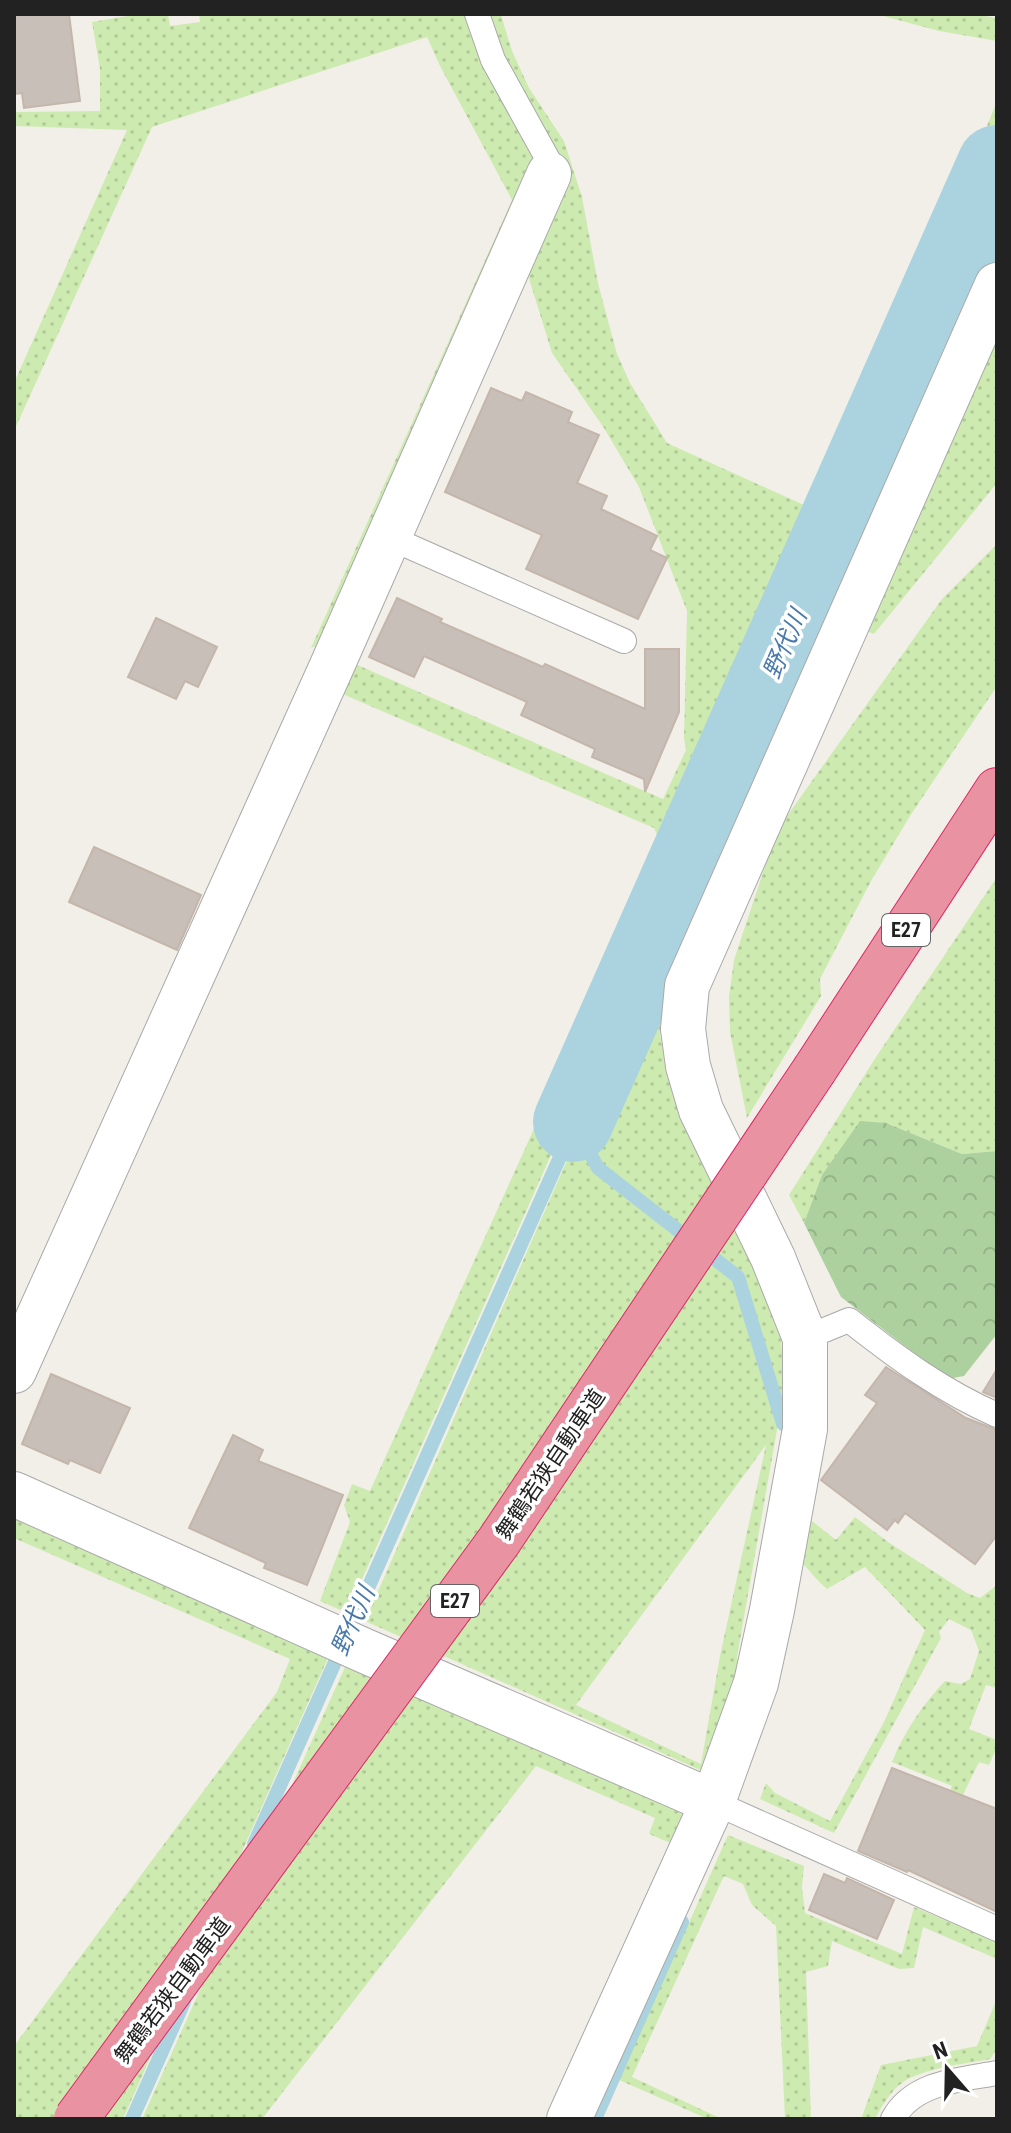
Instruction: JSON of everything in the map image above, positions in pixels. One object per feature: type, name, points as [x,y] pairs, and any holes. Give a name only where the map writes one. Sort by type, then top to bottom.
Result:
[{"type":"highway","name":"舞鶴若狭自動車道","points":[[76,2119],[499,1541],[815,1069],[997,790]]},
{"type":"street","points":[[14,1371],[549,174]]},
{"type":"street","points":[[569,2119],[713,1802],[756,1683],[805,1429],[805,1338],[773,1258],[701,1110],[688,1066],[683,1029],[687,986],[997,285]]},
{"type":"street","points":[[14,1494],[713,1802]]},
{"type":"lane","points":[[477,14],[499,71],[551,165],[549,174]]},
{"type":"lane","points":[[388,537],[624,641]]},
{"type":"lane","points":[[805,1338],[849,1320],[947,1392],[997,1415]]},
{"type":"lane","points":[[713,1802],[997,1929]]},
{"type":"lane","points":[[893,2119],[911,2097],[927,2088],[997,2073]]},
{"type":"green space","points":[[139,14],[168,14],[170,26],[200,22],[199,14],[468,14],[536,157],[319,645],[311,648],[512,200],[427,37],[152,127],[14,431],[14,383],[127,130],[14,126],[14,102],[16,112],[100,111],[100,69],[92,22]]},
{"type":"green space","points":[[486,14],[507,14],[501,15],[512,51],[529,88],[564,141],[582,197],[598,283],[617,354],[630,383],[667,443],[804,505],[952,189],[965,180],[997,101],[997,144],[347,1613],[320,1601],[350,1522],[344,1505],[352,1484],[370,1491],[662,846],[654,828],[340,693],[353,663],[663,799],[686,750],[687,611],[639,487],[604,428],[552,353],[527,272],[551,211],[515,90]]},
{"type":"green space","points":[[876,14],[974,14],[997,18],[997,41],[939,31]]},
{"type":"green space","points":[[997,192],[997,239],[711,886],[699,894],[686,889]]},
{"type":"green space","points":[[997,325],[997,483],[874,634],[863,630]]},
{"type":"green space","points":[[997,544],[997,686],[910,816],[871,881],[820,979],[821,996],[747,1118],[730,1032],[729,997],[734,960],[777,830],[942,599]]},
{"type":"green space","points":[[997,877],[997,1151],[962,1154],[886,1123],[822,1175],[804,1223],[789,1195],[876,1057]]},
{"type":"green space","points":[[677,918],[692,925],[662,1007],[660,1034],[666,1068],[704,1169],[755,1262],[780,1332],[790,1424],[778,1424],[737,1657],[738,1687],[727,1721],[717,1724],[707,1773],[365,1621]],"holes":[[[766,1445],[720,1656],[701,1764],[576,1705]]]},
{"type":"green space","points":[[860,1121],[886,1123],[962,1154],[997,1151],[997,1334],[964,1376],[948,1379],[841,1297],[804,1223],[822,1175]]},
{"type":"green space","points":[[807,1517],[836,1540],[855,1517],[888,1542],[967,1593],[980,1598],[997,1585],[997,1688],[986,1685],[969,1729],[997,1740],[997,1747],[989,1765],[979,1762],[961,1799],[928,1848],[952,1786],[892,1762],[915,1719],[945,1681],[961,1684],[970,1679],[979,1651],[971,1630],[949,1619],[939,1632],[941,1638],[834,1833],[760,1799],[766,1783],[775,1793],[830,1821],[884,1722],[925,1630],[865,1567],[827,1589],[823,1586],[799,1560]]},
{"type":"green space","points":[[14,1519],[328,1658],[123,2119],[14,2119],[14,2046],[277,1692],[290,1659],[14,1538]]},
{"type":"green space","points":[[345,1667],[687,1812],[673,1844],[649,1834],[655,1818],[536,1766],[262,2119],[142,2119]]},
{"type":"green space","points":[[728,1835],[804,1866],[802,1887],[805,1913],[902,1954],[914,1907],[997,1942],[997,1959],[923,1927],[914,1968],[899,1969],[832,1941],[828,1966],[806,1972],[811,2119],[785,2119],[776,1926],[752,1905],[743,1884],[724,1876],[632,2077],[722,2119],[708,2119],[619,2080]]},
{"type":"green space","points":[[997,1999],[997,2049],[990,2059],[932,2070],[911,2078],[894,2091],[875,2119],[861,2119],[881,2065],[977,2046]]},
{"type":"building","points":[[14,14],[69,14],[80,101],[24,108],[22,93],[14,94]]},
{"type":"building","points":[[491,388],[522,401],[526,392],[572,412],[568,422],[599,435],[577,483],[607,496],[601,509],[657,536],[650,550],[667,558],[638,619],[526,569],[542,535],[445,492]]},
{"type":"building","points":[[397,598],[442,619],[440,622],[645,709],[645,649],[679,649],[679,712],[645,792],[644,779],[592,757],[595,749],[521,715],[527,702],[424,656],[414,677],[369,657]]},
{"type":"building","points":[[156,618],[217,647],[198,687],[185,681],[176,699],[128,677]]},
{"type":"building","points":[[94,847],[201,895],[177,950],[69,902]]},
{"type":"building","points":[[886,1367],[966,1418],[997,1430],[997,1535],[975,1564],[905,1513],[898,1523],[895,1520],[887,1530],[821,1480],[877,1403],[865,1395]]},
{"type":"building","points":[[997,1369],[997,1398],[983,1392]]},
{"type":"building","points":[[51,1374],[130,1408],[100,1473],[70,1460],[68,1464],[22,1444]]},
{"type":"building","points":[[233,1435],[263,1450],[258,1461],[343,1495],[307,1585],[264,1568],[266,1563],[189,1528]]},
{"type":"building","points":[[892,1768],[997,1809],[997,1912],[908,1870],[858,1851]]},
{"type":"building","points":[[824,1874],[845,1883],[847,1878],[894,1900],[877,1939],[809,1910]]},
{"type":"waterway","name":"野代川","points":[[573,1122],[997,165]]},
{"type":"waterway","name":"野代川","points":[[573,1122],[598,1168],[738,1277],[783,1424]]},
{"type":"waterway","name":"野代川","points":[[254,1844],[573,1122]]},
{"type":"waterway","name":"野代川","points":[[595,2119],[682,1922]]},
{"type":"waterway","name":"野代川","points":[[132,2119],[184,2002]]}]
